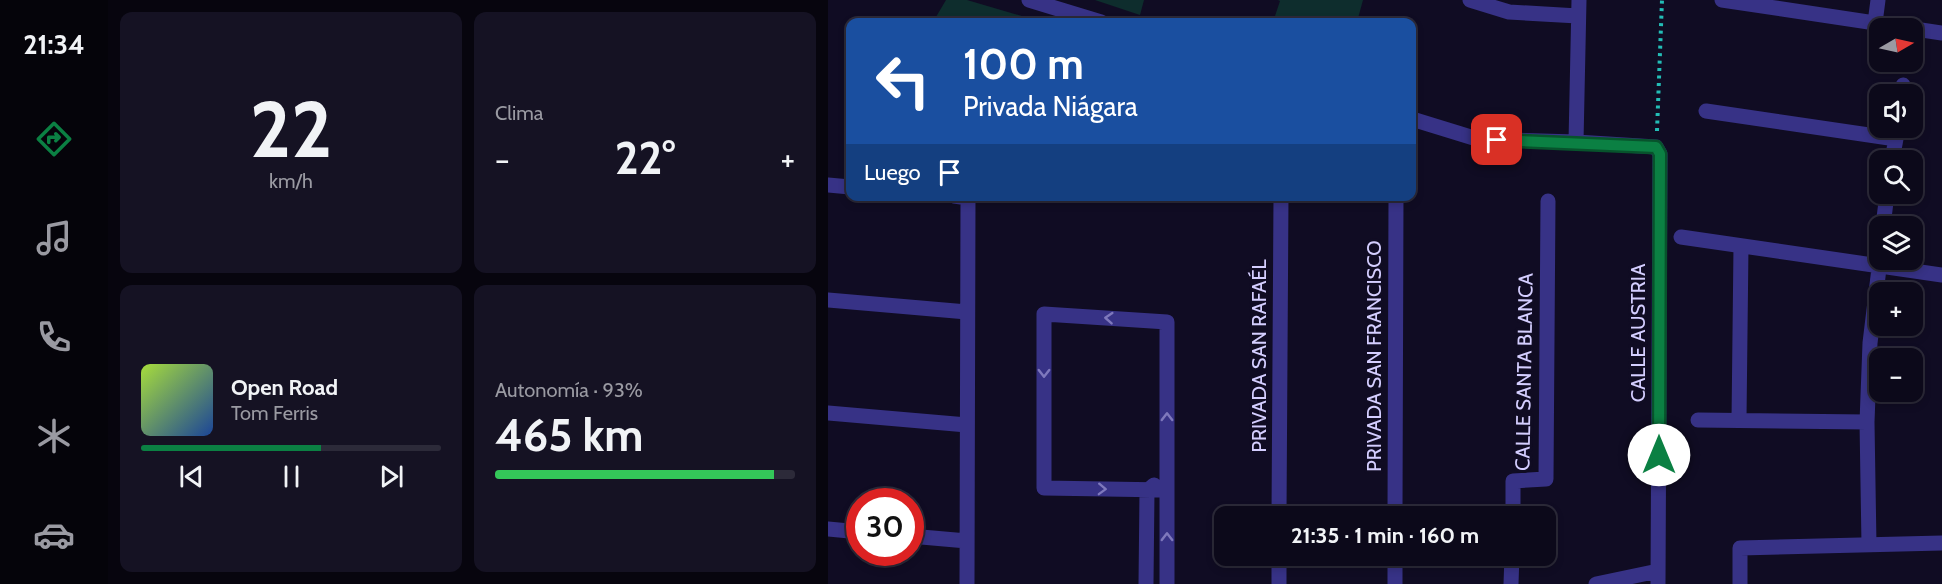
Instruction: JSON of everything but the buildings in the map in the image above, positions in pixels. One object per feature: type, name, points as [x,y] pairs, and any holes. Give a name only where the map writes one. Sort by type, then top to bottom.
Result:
[{"type":"street","points":[[1029,0],[1088,18]]},
{"type":"street","points":[[1470,0],[1509,12],[1578,16]]},
{"type":"street","points":[[1576,142],[1579,0]]},
{"type":"street","points":[[1722,0],[1781,4],[1869,21]]},
{"type":"street","points":[[1876,18],[1878,0]]},
{"type":"street","points":[[1923,30],[1942,33]]},
{"type":"street","points":[[1706,111],[1869,130]]},
{"type":"street","points":[[1416,120],[1477,139],[1576,142],[1658,150]]},
{"type":"street","name":"CALLE AUSTRIA","points":[[1658,150],[1658,577]]},
{"type":"street","points":[[828,185],[846,187]]},
{"type":"street","points":[[967,584],[968,201]]},
{"type":"street","name":"PRIVADA SAN RAFAÉL","points":[[1280,506],[1281,201]]},
{"type":"street","name":"PRIVADA SAN FRANCISCO","points":[[1395,506],[1396,201]]},
{"type":"street","name":"CALLE SANTA BLANCA","points":[[1513,506],[1513,481],[1546,479],[1548,201]]},
{"type":"street","points":[[1681,237],[1869,262]]},
{"type":"street","points":[[1739,420],[1741,246]]},
{"type":"street","points":[[1869,545],[1867,422],[1870,343],[1878,270]]},
{"type":"street","points":[[1916,270],[1942,275]]},
{"type":"street","points":[[828,300],[968,312]]},
{"type":"street","points":[[1167,483],[1147,491],[1044,488],[1044,314],[1167,322],[1167,483],[1167,584]]},
{"type":"street","points":[[828,413],[967,425]]},
{"type":"street","points":[[1698,420],[1867,422]]},
{"type":"street","points":[[1146,584],[1147,491]]},
{"type":"street","points":[[828,529],[846,531]]},
{"type":"street","points":[[924,537],[967,541]]},
{"type":"street","points":[[1740,584],[1740,548],[1942,543]]},
{"type":"street","points":[[1279,566],[1279,584]]},
{"type":"street","points":[[1395,566],[1395,584]]},
{"type":"street","points":[[1511,584],[1512,566]]},
{"type":"street","points":[[1596,584],[1658,577]]},
{"type":"path","points":[[1658,150],[1662,0]]},
{"type":"green space","points":[[946,0],[967,0],[1028,18],[935,18]]},
{"type":"green space","points":[[1095,0],[1144,0],[1140,15]]},
{"type":"green space","points":[[1278,0],[1363,0],[1358,18],[1274,18],[1280,1]]},
{"type":"route","points":[[1497,140],[1656,147],[1660,154],[1659,455]]}]
